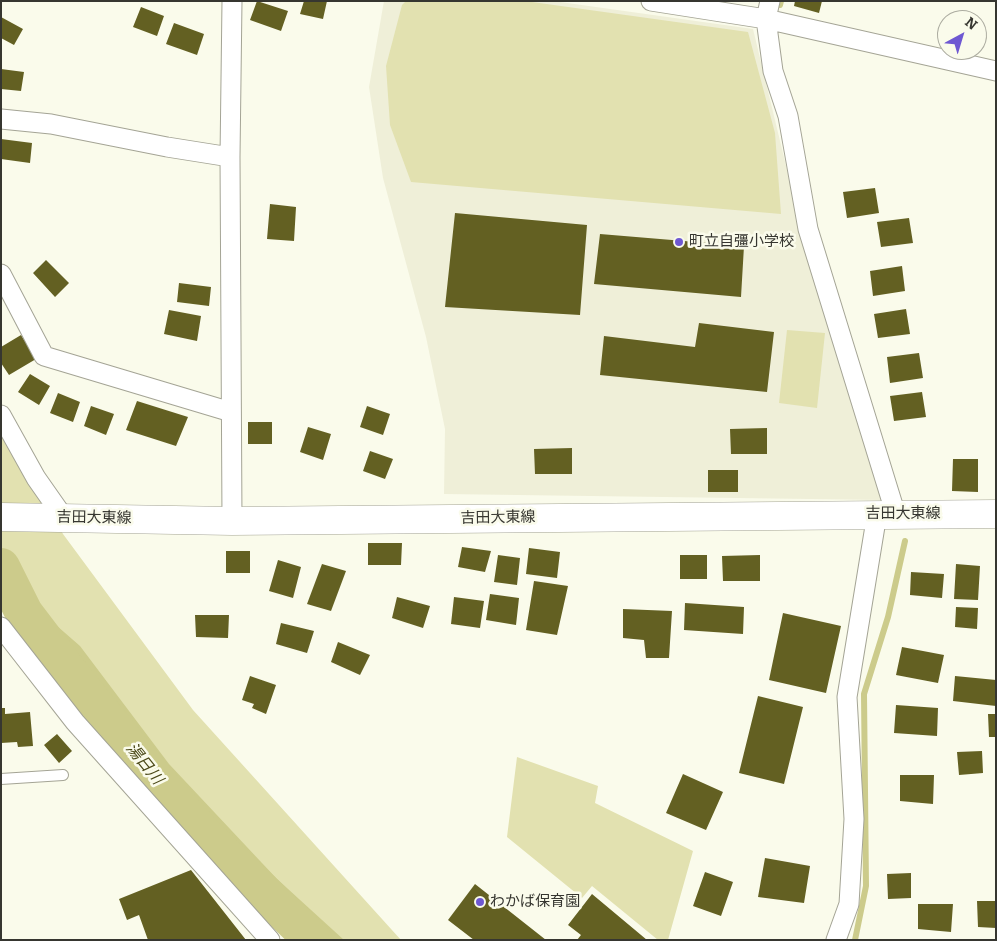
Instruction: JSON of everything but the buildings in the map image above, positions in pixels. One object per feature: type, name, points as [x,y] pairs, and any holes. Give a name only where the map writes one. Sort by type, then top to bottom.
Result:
[{"type":"main road","name":"吉田大東線","points":[[1,517],[232,521],[996,514]]},
{"type":"street","points":[[232,1],[230,157],[232,521]]},
{"type":"street","points":[[651,1],[768,10],[996,71]]},
{"type":"street","points":[[768,10],[773,71],[788,116],[808,230],[887,514],[846,697],[854,819],[849,904],[836,940]]},
{"type":"street","points":[[1,119],[51,124],[167,147],[230,157]]},
{"type":"street","points":[[1,274],[44,356],[231,412]]},
{"type":"street","points":[[1,415],[59,518]]},
{"type":"street","points":[[1,627],[75,722],[270,940]]},
{"type":"lane","points":[[1,779],[64,775]]},
{"type":"shaded area","points":[[384,1],[553,1],[753,29],[802,232],[883,500],[444,494],[445,429],[426,337],[383,178],[369,87]]},
{"type":"shaded area","points":[[15,595],[41,612],[80,646],[169,764],[277,879],[344,940],[322,940],[246,875],[110,723]]},
{"type":"green space","points":[[406,1],[525,1],[748,32],[775,133],[781,214],[411,182],[390,125],[386,66],[402,5]]},
{"type":"green space","points":[[787,330],[825,333],[817,408],[779,403]]},
{"type":"green space","points":[[1,426],[63,534],[193,710],[401,940],[292,940],[1,587]]},
{"type":"green space","points":[[517,757],[598,786],[595,803],[693,851],[668,940],[658,940],[592,886],[582,898],[507,837]]},
{"type":"waterway","points":[[780,5],[781,1]]},
{"type":"waterway","points":[[855,940],[866,886],[864,694],[888,617],[905,541]]},
{"type":"waterway","name":"湯日川","points":[[1,567],[24,613],[155,779],[206,837],[313,940]]},
{"type":"place","name":"町立自彊小学校","points":[[679,242]]},
{"type":"place","name":"わかば保育園","points":[[480,902]]}]
